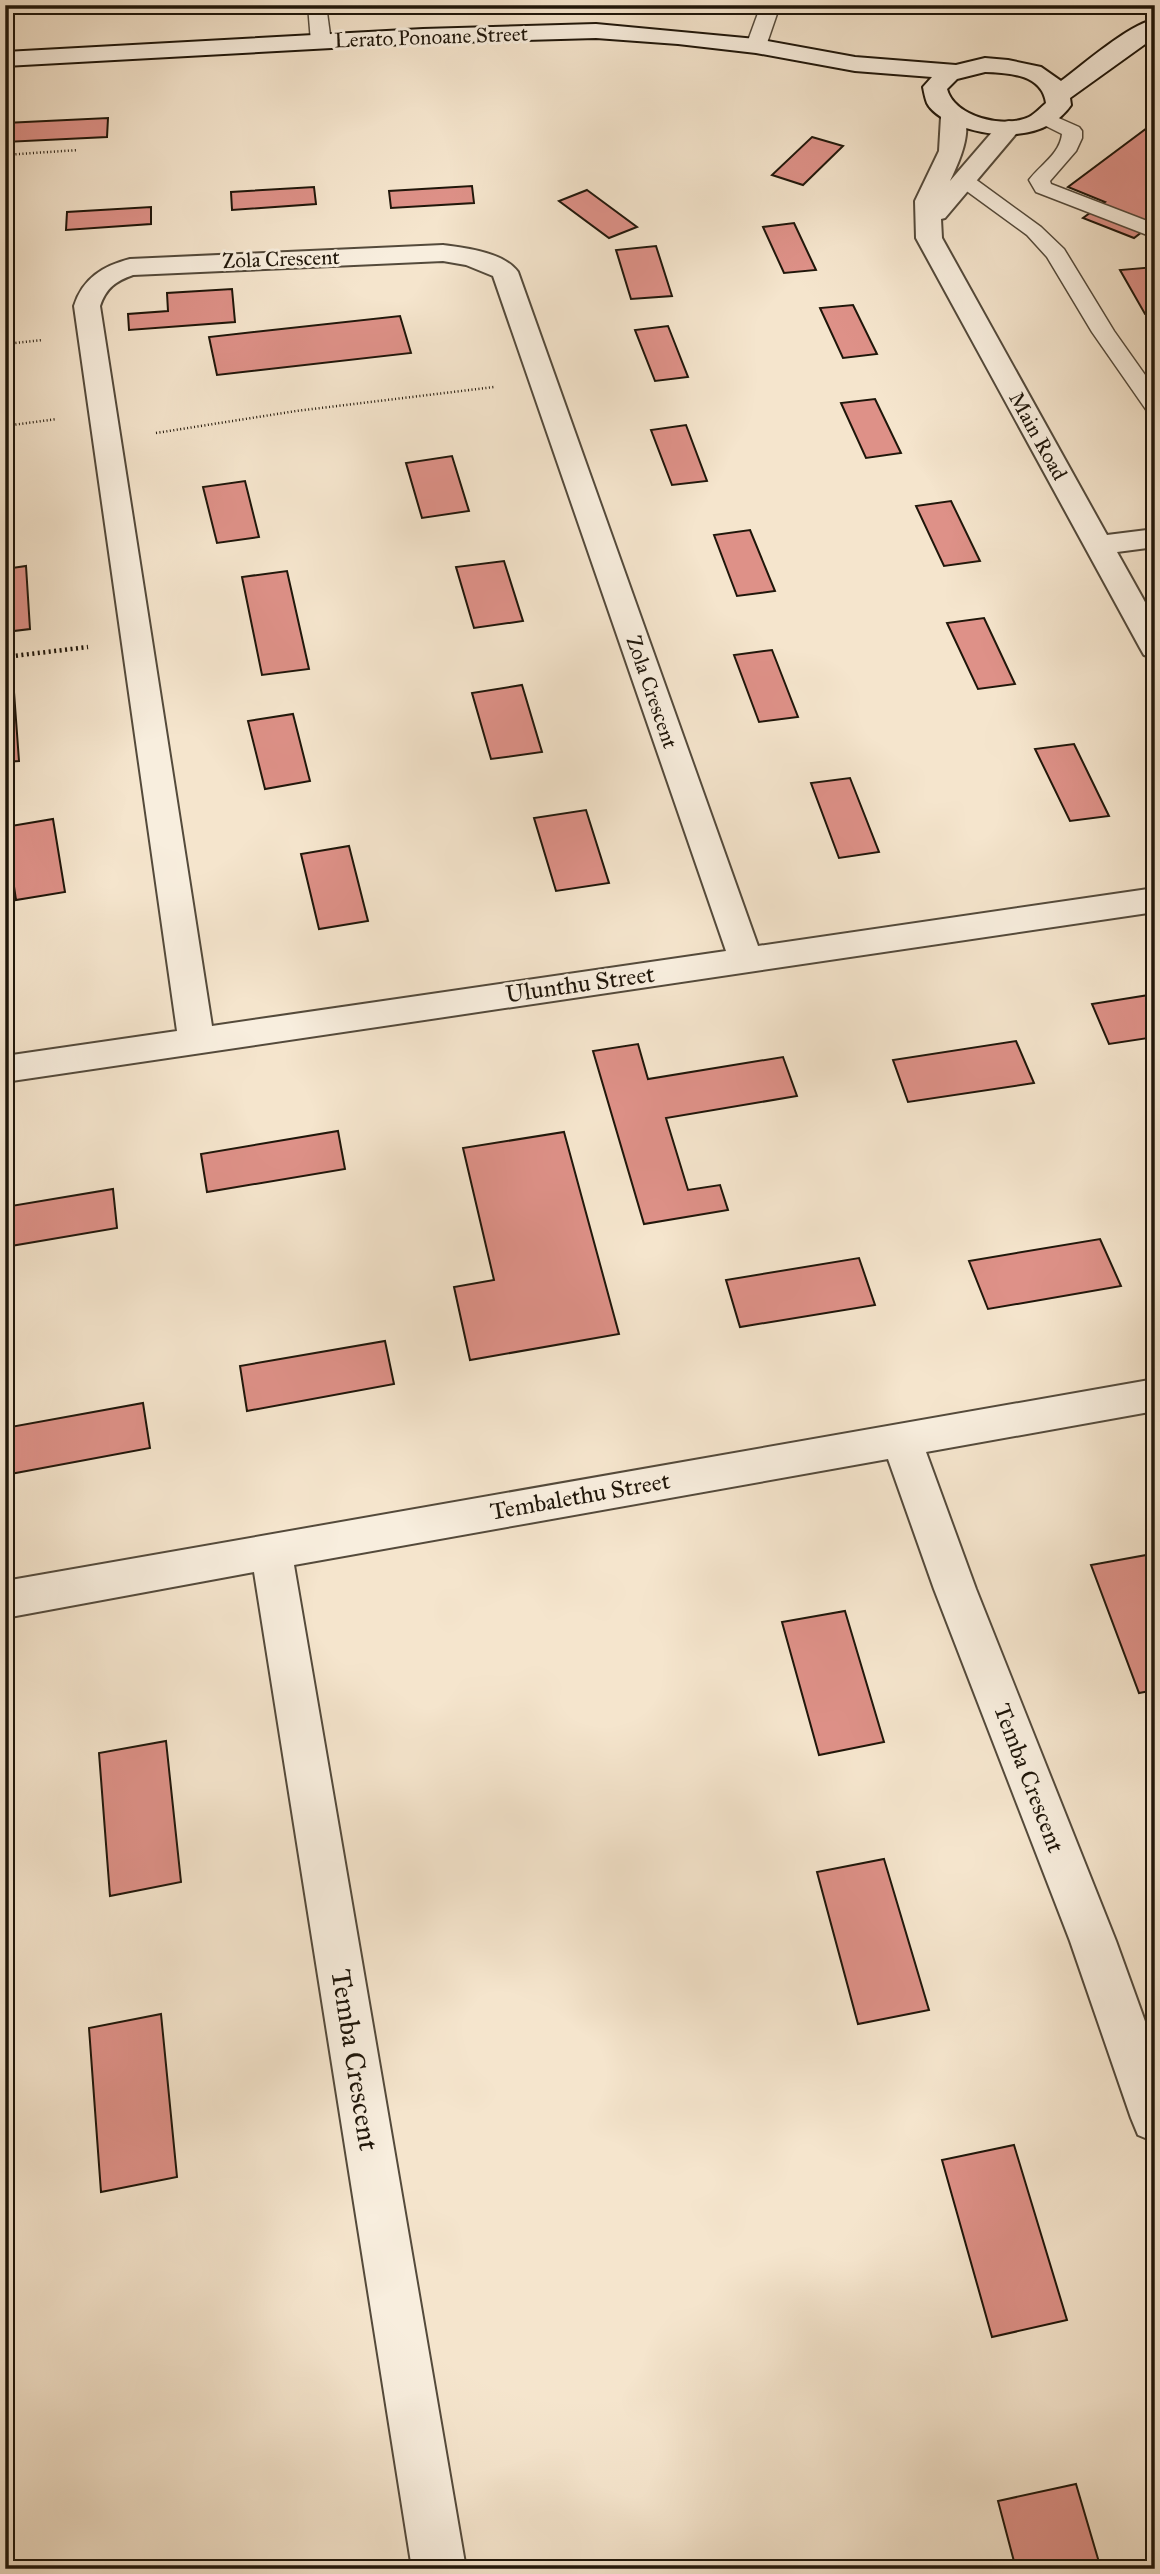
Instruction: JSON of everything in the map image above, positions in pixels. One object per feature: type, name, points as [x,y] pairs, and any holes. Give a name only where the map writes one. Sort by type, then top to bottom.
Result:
[{"type":"street","points":[[1059,95],[1115,52],[1155,26]]},
{"type":"street","name":"Lerato Ponoane Street","points":[[5,59],[321,42],[596,32],[644,33],[756,46],[855,64],[951,71],[985,65],[1027,70]]},
{"type":"street","points":[[1027,70],[1115,52]]},
{"type":"street","name":"Lerato Ponoane Street","points":[[855,64],[969,123],[1009,128]]},
{"type":"street","points":[[927,222],[1009,128],[1025,126],[1045,118],[1059,105],[1059,95],[1054,85],[1027,70]]},
{"type":"street","points":[[927,222],[929,201],[951,150],[945,110],[934,92],[938,82],[951,71]]},
{"type":"street","name":"Main Road","points":[[927,222],[929,238],[1155,648]]},
{"type":"street","name":"Zola Crescent","points":[[196,1040],[87,306],[90,291],[100,280],[130,267],[443,253],[470,256],[489,262],[505,272],[746,960]]},
{"type":"street","points":[[1098,545],[1155,538]]},
{"type":"street","name":"Ulunthu Street","points":[[5,1069],[1155,900]]},
{"type":"street","name":"Tembalethu Street","points":[[5,1600],[271,1550],[1155,1395]]},
{"type":"street","name":"Temba Crescent","points":[[901,1440],[955,1589],[1093,1941],[1155,2118]]},
{"type":"street","name":"Temba Crescent","points":[[271,1550],[439,2569]]},
{"type":"lane","points":[[317,5],[321,42]]},
{"type":"lane","points":[[756,46],[771,5]]},
{"type":"lane","points":[[1045,118],[1072,131],[1073,136],[1068,149],[1039,180],[1043,188],[1155,232]]},
{"type":"lane","points":[[964,180],[1034,230],[1056,254],[1104,332],[1155,406]]},
{"type":"path","points":[[5,155],[78,150]]},
{"type":"path","points":[[107,440],[296,411],[542,380]]},
{"type":"path","points":[[5,657],[136,640]]},
{"type":"building","points":[[108,118],[107,137],[5,142],[5,123]]},
{"type":"building","points":[[1155,122],[1155,222],[1134,238],[1083,218],[1105,202],[1068,187]]},
{"type":"building","points":[[812,137],[843,146],[803,185],[772,175]]},
{"type":"building","points":[[472,186],[474,203],[391,208],[389,191]]},
{"type":"building","points":[[314,187],[316,204],[232,210],[231,192]]},
{"type":"building","points":[[587,190],[637,227],[609,238],[559,201]]},
{"type":"building","points":[[151,207],[151,224],[66,230],[67,212]]},
{"type":"building","points":[[794,223],[816,270],[784,273],[763,227]]},
{"type":"building","points":[[656,246],[672,296],[631,299],[616,250]]},
{"type":"building","points":[[1155,267],[1155,312],[1145,314],[1120,270]]},
{"type":"building","points":[[232,289],[235,322],[129,330],[128,314],[168,311],[167,293]]},
{"type":"building","points":[[853,305],[877,354],[843,358],[820,308]]},
{"type":"building","points":[[400,316],[411,353],[217,375],[209,337]]},
{"type":"building","points":[[668,326],[688,377],[655,381],[635,330]]},
{"type":"building","points":[[875,399],[901,453],[866,458],[841,403]]},
{"type":"building","points":[[686,425],[707,481],[672,485],[651,430]]},
{"type":"building","points":[[452,456],[469,511],[422,518],[406,463]]},
{"type":"building","points":[[245,481],[259,537],[217,543],[203,487]]},
{"type":"building","points":[[951,501],[980,561],[944,566],[916,506]]},
{"type":"building","points":[[750,530],[775,591],[737,596],[714,535]]},
{"type":"building","points":[[504,561],[523,621],[474,628],[456,567]]},
{"type":"building","points":[[26,566],[30,629],[5,632],[5,569]]},
{"type":"building","points":[[287,571],[309,669],[262,675],[242,577]]},
{"type":"building","points":[[984,618],[1015,684],[978,689],[947,623]]},
{"type":"building","points":[[772,650],[798,717],[759,722],[734,655]]},
{"type":"building","points":[[522,685],[542,752],[491,759],[472,693]]},
{"type":"building","points":[[14,692],[19,761],[5,762],[5,693]]},
{"type":"building","points":[[293,714],[310,781],[265,789],[248,721]]},
{"type":"building","points":[[1074,744],[1109,816],[1070,821],[1035,749]]},
{"type":"building","points":[[850,778],[879,852],[839,858],[811,783]]},
{"type":"building","points":[[586,810],[609,883],[556,891],[534,818]]},
{"type":"building","points":[[53,819],[65,892],[16,900],[5,827]]},
{"type":"building","points":[[349,846],[368,921],[319,929],[301,854]]},
{"type":"building","points":[[1155,994],[1155,1037],[1109,1044],[1092,1004]]},
{"type":"building","points":[[1016,1041],[1034,1083],[908,1102],[893,1060]]},
{"type":"building","points":[[638,1044],[648,1079],[783,1057],[797,1096],[666,1118],[688,1190],[720,1185],[728,1210],[644,1224],[593,1051]]},
{"type":"building","points":[[338,1131],[345,1169],[207,1192],[201,1154]]},
{"type":"building","points":[[564,1132],[619,1334],[470,1360],[454,1287],[494,1280],[463,1148]]},
{"type":"building","points":[[113,1189],[117,1228],[5,1247],[5,1207]]},
{"type":"building","points":[[1100,1239],[1121,1286],[988,1309],[969,1261]]},
{"type":"building","points":[[859,1258],[875,1305],[740,1327],[726,1280]]},
{"type":"building","points":[[385,1341],[394,1384],[247,1411],[240,1366]]},
{"type":"building","points":[[143,1403],[150,1448],[5,1475],[5,1428]]},
{"type":"building","points":[[1152,1554],[1155,1562],[1155,1690],[1139,1693],[1091,1565]]},
{"type":"building","points":[[845,1611],[884,1742],[819,1755],[782,1622]]},
{"type":"building","points":[[166,1741],[181,1882],[110,1896],[99,1753]]},
{"type":"building","points":[[884,1859],[929,2010],[858,2024],[817,1872]]},
{"type":"building","points":[[161,2014],[177,2177],[101,2192],[89,2028]]},
{"type":"building","points":[[1014,2145],[1067,2320],[992,2337],[942,2160]]},
{"type":"building","points":[[1076,2484],[1101,2569],[1016,2569],[998,2501]]}]
